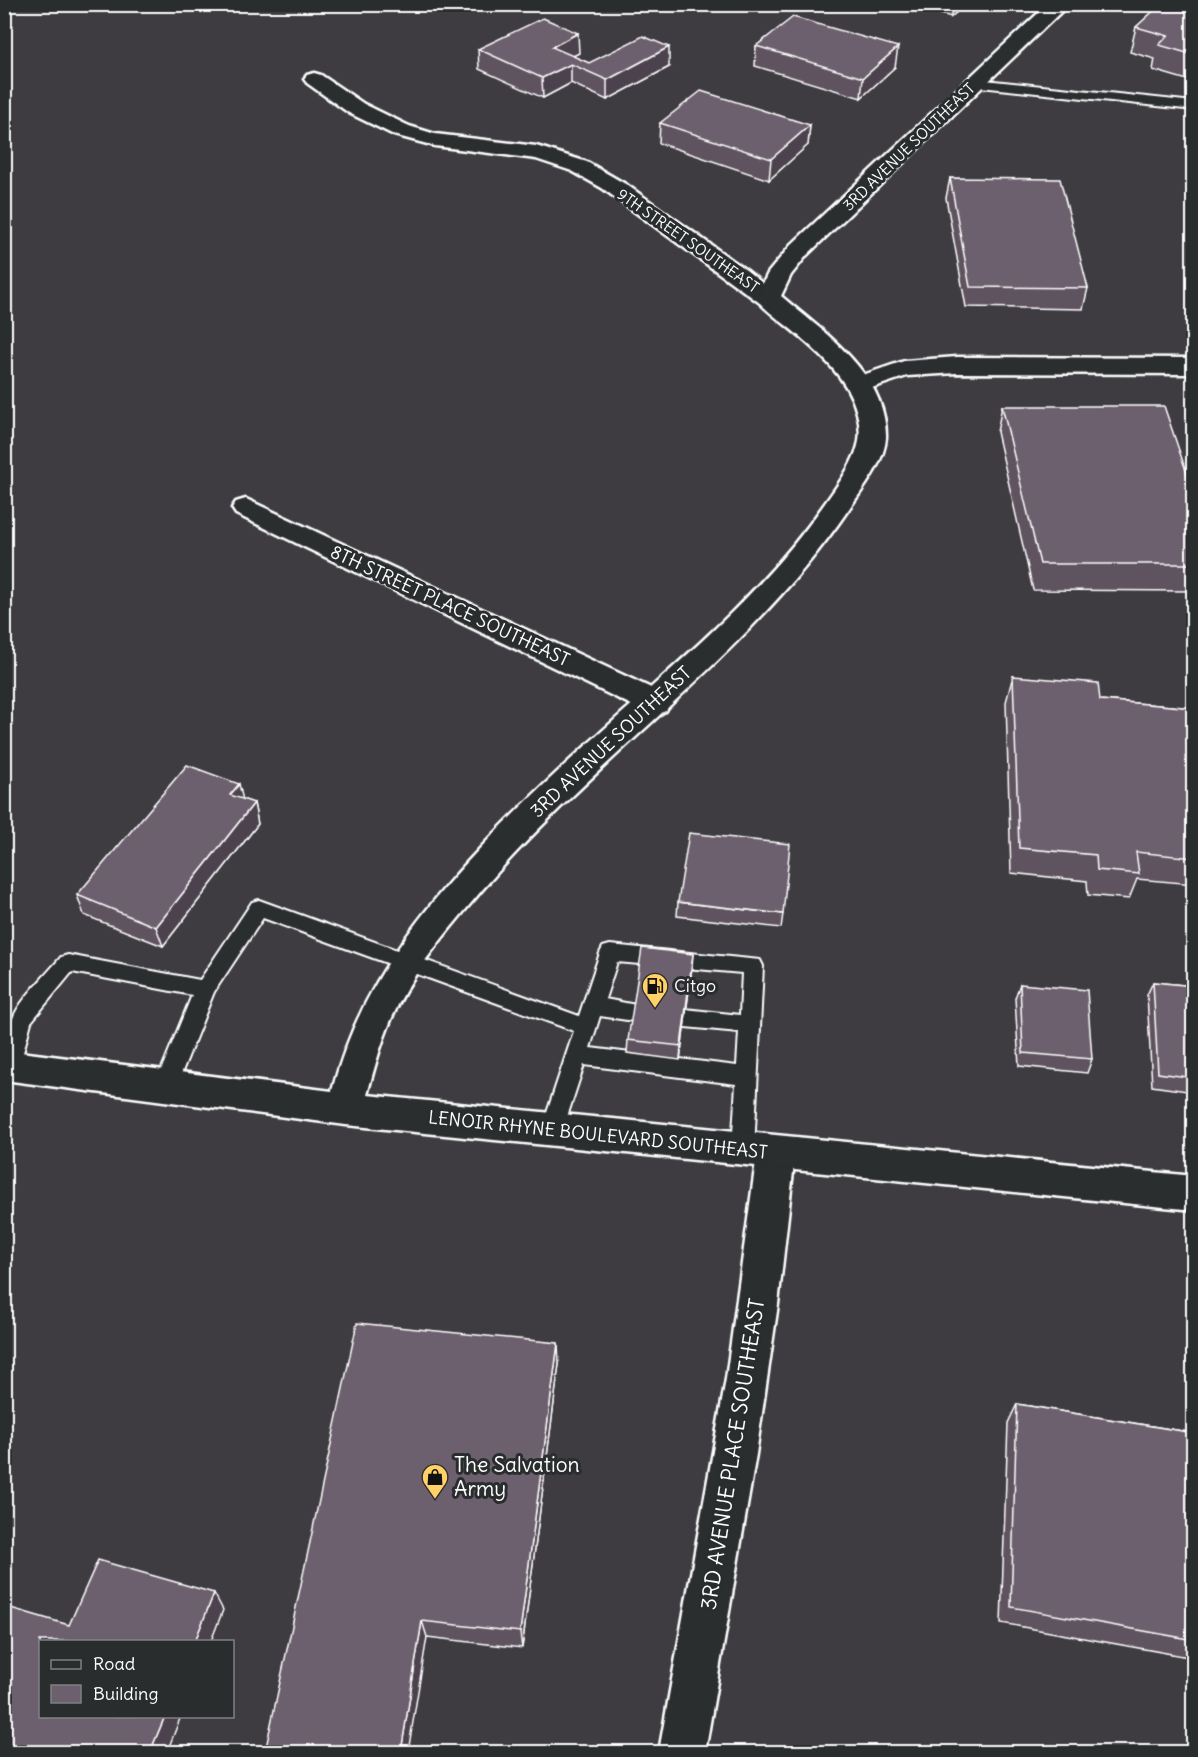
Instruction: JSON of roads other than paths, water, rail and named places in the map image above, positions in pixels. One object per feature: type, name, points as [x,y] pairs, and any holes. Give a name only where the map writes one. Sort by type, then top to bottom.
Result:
[{"type":"street","name":"3RD AVENUE SOUTHEAST","points":[[768,298],[780,273],[799,250],[1060,4]]},
{"type":"street","name":"9TH STREET SOUTHEAST","points":[[314,79],[357,109],[409,133],[434,140],[549,156],[588,170],[712,254],[768,298],[845,367],[860,384]]},
{"type":"street","points":[[860,384],[904,369],[957,365],[1194,366]]},
{"type":"street","name":"3RD AVENUE SOUTHEAST","points":[[346,1109],[359,1054],[381,1003],[408,961],[466,887],[528,819],[655,703],[777,583],[841,503],[868,456],[874,438],[872,410],[860,384]]},
{"type":"street","name":"8TH STREET PLACE SOUTHEAST","points":[[246,508],[655,703]]},
{"type":"street","name":"LENOIR RHYNE BOULEVARD SOUTHEAST","points":[[6,1069],[552,1131],[1194,1193]]},
{"type":"street","name":"3RD AVENUE PLACE SOUTHEAST","points":[[682,1752],[746,1389],[766,1251],[760,1152]]},
{"type":"lane","points":[[975,83],[1194,106]]},
{"type":"lane","points":[[165,1088],[205,989],[259,908],[586,1027]]},
{"type":"lane","points":[[552,1131],[610,953],[753,966],[747,1076],[760,1152]]},
{"type":"lane","points":[[6,1069],[21,1019],[68,963],[205,989]]},
{"type":"lane","points":[[592,1006],[634,1012]]},
{"type":"lane","points":[[685,1018],[749,1024]]},
{"type":"lane","points":[[577,1055],[747,1076]]},
{"type":"place","name":"Citgo","points":[[655,1009]]},
{"type":"place","name":"The Salvation Army","points":[[435,1500]]}]
